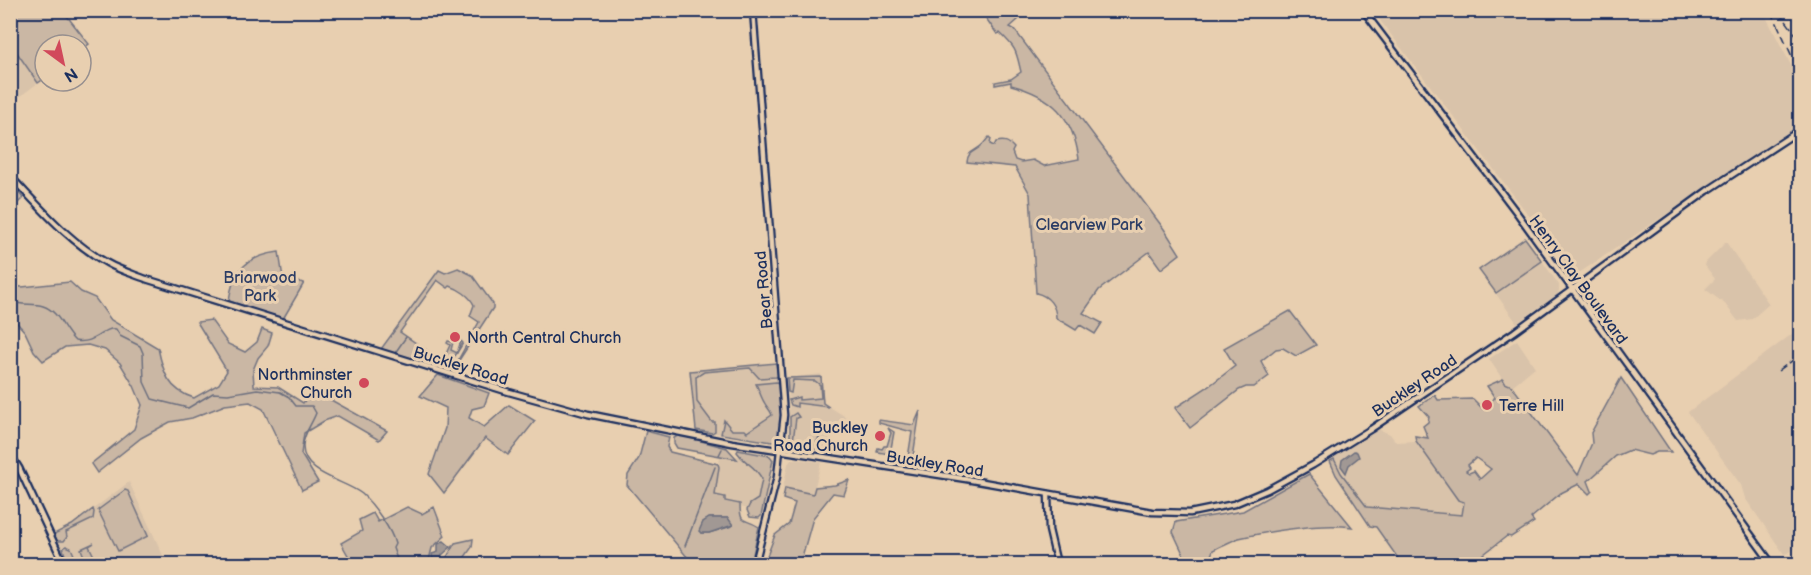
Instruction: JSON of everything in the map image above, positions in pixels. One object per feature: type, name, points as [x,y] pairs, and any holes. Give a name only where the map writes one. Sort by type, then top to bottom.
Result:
[{"type":"main road","name":"Bear Road","points":[[753,10],[784,415],[777,478],[755,564]]},
{"type":"main road","name":"Henry Clay Boulevard","points":[[1362,10],[1573,290],[1772,564]]},
{"type":"main road","name":"Buckley Road","points":[[10,176],[84,249],[115,267],[146,279],[562,407],[781,451],[1152,512],[1170,513],[1213,509],[1251,498],[1313,465],[1371,429],[1573,290],[1707,191],[1800,130]]},
{"type":"main road","points":[[10,454],[20,468],[64,564]]},
{"type":"main road","points":[[1048,494],[1049,530],[1057,564]]},
{"type":"shaded area","points":[[1373,11],[1763,11],[1800,87],[1800,124],[1579,273],[1572,272]]},
{"type":"shaded area","points":[[11,44],[33,76],[33,87],[10,103]]},
{"type":"shaded area","points":[[1726,242],[1769,304],[1752,319],[1738,321],[1725,304],[1705,289],[1715,279],[1704,264]]},
{"type":"shaded area","points":[[1542,261],[1559,285],[1558,294],[1517,323],[1496,294]]},
{"type":"shaded area","points":[[1800,328],[1800,545],[1784,554],[1745,498],[1741,485],[1688,412]]},
{"type":"shaded area","points":[[1517,340],[1535,367],[1512,386],[1505,383],[1489,359]]},
{"type":"shaded area","points":[[776,363],[780,408],[777,441],[696,430],[690,371]]},
{"type":"shaded area","points":[[821,374],[823,403],[846,417],[833,437],[826,441],[825,449],[828,452],[795,447],[789,440],[787,378]]},
{"type":"shaded area","points":[[1378,429],[1390,434],[1396,442],[1416,441],[1458,500],[1464,502],[1462,515],[1367,507],[1341,473],[1333,457]]},
{"type":"shaded area","points":[[1354,451],[1359,457],[1349,465],[1346,473],[1341,466],[1342,460]]},
{"type":"shaded area","points":[[721,453],[753,459],[766,475],[759,511],[711,501]]},
{"type":"shaded area","points":[[795,459],[821,462],[813,494],[783,488],[788,464]]},
{"type":"shaded area","points":[[129,482],[167,564],[68,564],[54,534],[72,525]]},
{"type":"shaded area","points":[[709,518],[728,518],[733,525],[709,533],[701,533],[699,531],[703,522]]},
{"type":"shaded area","points":[[444,541],[451,547],[442,555],[442,564],[433,564],[432,554],[438,552],[438,544]]},
{"type":"green space","points":[[13,10],[63,11],[80,33],[33,33],[33,76],[11,44],[11,12]]},
{"type":"green space","name":"Clearview Park","points":[[981,11],[1028,11],[1010,27],[1014,29],[1164,229],[1180,254],[1161,269],[1149,252],[1099,290],[1083,313],[1102,323],[1095,334],[1080,325],[1076,330],[1056,318],[1051,302],[1045,296],[1036,293],[1030,194],[1015,167],[967,162],[971,153],[989,137],[990,144],[994,146],[999,141],[1010,144],[1014,148],[1012,152],[1015,160],[1021,162],[1033,160],[1044,166],[1079,159],[1072,131],[1066,120],[1049,102],[1038,95],[1011,85],[1011,82],[995,85],[995,82],[1011,79],[1021,72],[1013,47],[1000,33],[997,34]]},
{"type":"green space","points":[[11,183],[23,198],[11,210]]},
{"type":"green space","points":[[1525,238],[1542,261],[1496,293],[1479,270]]},
{"type":"green space","name":"Briarwood Park","points":[[279,252],[283,278],[304,283],[283,319],[229,301],[234,280],[244,266],[259,257]]},
{"type":"green space","points":[[458,268],[472,275],[493,304],[493,308],[452,371],[479,322],[470,316],[474,305],[467,296],[453,287],[448,288],[437,280],[400,332],[436,357],[437,363],[434,365],[381,349],[439,270],[445,273]]},
{"type":"green space","points":[[70,282],[81,292],[95,298],[111,320],[158,348],[168,379],[185,395],[194,398],[219,384],[227,371],[197,322],[211,320],[228,344],[245,352],[257,342],[262,329],[272,333],[268,346],[258,358],[253,370],[254,386],[278,387],[303,403],[313,390],[387,431],[379,440],[338,416],[304,433],[301,454],[318,482],[302,490],[263,409],[250,402],[225,405],[192,418],[170,422],[141,438],[97,473],[91,464],[134,429],[142,405],[134,386],[120,363],[105,350],[88,345],[65,347],[43,361],[34,351],[25,332],[11,316],[11,286]]},
{"type":"green space","points":[[1290,311],[1316,345],[1296,356],[1283,348],[1276,349],[1261,361],[1269,376],[1254,387],[1239,390],[1190,428],[1175,408],[1235,366],[1224,348]]},
{"type":"green space","points":[[448,341],[453,342],[451,350],[457,353],[447,369],[441,365],[450,345]]},
{"type":"green space","points":[[776,363],[778,376],[776,377],[759,378],[750,368],[704,372],[696,377],[697,402],[712,422],[715,422],[715,431],[712,433],[696,430],[690,371]]},
{"type":"green space","points":[[438,375],[489,393],[484,406],[472,409],[469,418],[484,427],[509,405],[535,421],[508,455],[485,438],[444,493],[429,474],[445,428],[446,408],[420,396]]},
{"type":"green space","points":[[821,377],[823,403],[829,407],[797,403],[797,407],[791,405],[789,400],[799,397],[799,400],[821,398],[820,385],[815,381],[793,380],[791,393],[788,392],[787,378]]},
{"type":"green space","points":[[1621,378],[1671,452],[1657,452],[1650,455],[1630,450],[1616,456],[1588,481],[1592,491],[1589,494],[1579,484],[1561,493],[1531,518],[1534,522],[1511,537],[1507,536],[1471,564],[1402,564],[1376,527],[1370,526],[1336,475],[1330,461],[1334,459],[1341,473],[1367,507],[1462,515],[1464,502],[1458,500],[1416,441],[1415,436],[1428,438],[1423,426],[1428,422],[1429,417],[1419,406],[1435,395],[1438,400],[1473,399],[1483,409],[1495,398],[1487,386],[1503,379],[1505,383],[1512,386],[1578,475],[1592,443],[1591,433]],"holes":[[[1476,458],[1491,469],[1480,479],[1474,471],[1469,473],[1466,471],[1470,468],[1468,465]]]},
{"type":"green space","points":[[778,383],[781,421],[777,441],[721,434],[724,420],[732,430],[747,432],[772,415],[756,384]]},
{"type":"green space","points":[[920,411],[912,463],[917,467],[907,464],[912,432],[879,423],[879,420],[914,425]]},
{"type":"green space","points":[[796,413],[799,417],[796,418],[793,441],[799,445],[812,447],[819,437],[817,449],[795,447],[790,443],[790,417]]},
{"type":"green space","points":[[888,428],[894,432],[890,454],[877,452],[878,448],[882,449],[887,446],[891,433]]},
{"type":"green space","points":[[646,431],[669,437],[667,447],[670,452],[718,464],[715,495],[725,497],[725,501],[740,504],[742,518],[759,527],[751,564],[693,564],[627,485],[628,475],[639,458]],"holes":[[[710,518],[728,518],[732,526],[701,533],[703,522]]]},
{"type":"green space","points":[[679,435],[727,448],[737,459],[677,448],[674,438]]},
{"type":"green space","points":[[738,450],[770,456],[773,460],[759,518],[750,517],[747,510],[750,504],[758,499],[762,479],[756,470],[740,456]]},
{"type":"green space","points":[[1309,474],[1352,527],[1310,526],[1239,538],[1213,550],[1208,564],[1188,564],[1173,532],[1176,522],[1243,511]]},
{"type":"green space","points":[[849,480],[844,495],[833,493],[813,518],[800,564],[764,564],[775,535],[789,524],[795,503],[783,499],[785,488],[813,494],[815,487],[835,485]]},
{"type":"green space","points":[[125,490],[128,491],[148,536],[118,551],[98,510]]},
{"type":"green space","points":[[407,507],[422,514],[434,507],[445,536],[432,548],[428,564],[359,564],[349,557],[341,543],[362,531],[359,520],[373,513],[378,522]]},
{"type":"green space","points":[[93,509],[93,519],[66,532],[67,537],[64,541],[57,541],[54,534],[72,525]]},
{"type":"green space","points":[[473,539],[472,547],[460,564],[443,564],[455,543]]},
{"type":"green space","points":[[94,543],[89,546],[98,564],[87,564],[81,549]]},
{"type":"green space","points":[[66,546],[71,548],[78,564],[68,564],[63,549]]},
{"type":"waterway","points":[[10,190],[13,187]]},
{"type":"waterway","points":[[10,301],[39,305],[49,309],[75,341],[88,341],[111,329],[116,329],[120,336],[140,346],[143,353],[144,382],[152,399],[188,408],[213,393],[228,394],[257,389],[280,392],[289,397],[296,406],[312,406],[316,413],[304,439],[305,456],[317,470],[355,489],[366,498],[382,517],[395,544],[393,548],[398,562],[402,564]]},
{"type":"waterway","points":[[395,353],[406,337]]},
{"type":"waterway","points":[[719,455],[722,449]]},
{"type":"waterway","points":[[685,546],[715,467]]},
{"type":"railway","points":[[1771,10],[1800,74]]},
{"type":"railway","points":[[1778,10],[1800,40]]},
{"type":"railway","points":[[1778,371],[1800,355]]},
{"type":"place","name":"North Central Church","points":[[455,337]]},
{"type":"place","name":"Northminster Church","points":[[364,383]]},
{"type":"place","name":"Terre Hill","points":[[1487,405]]},
{"type":"place","name":"Buckley Road Church","points":[[880,436]]}]
